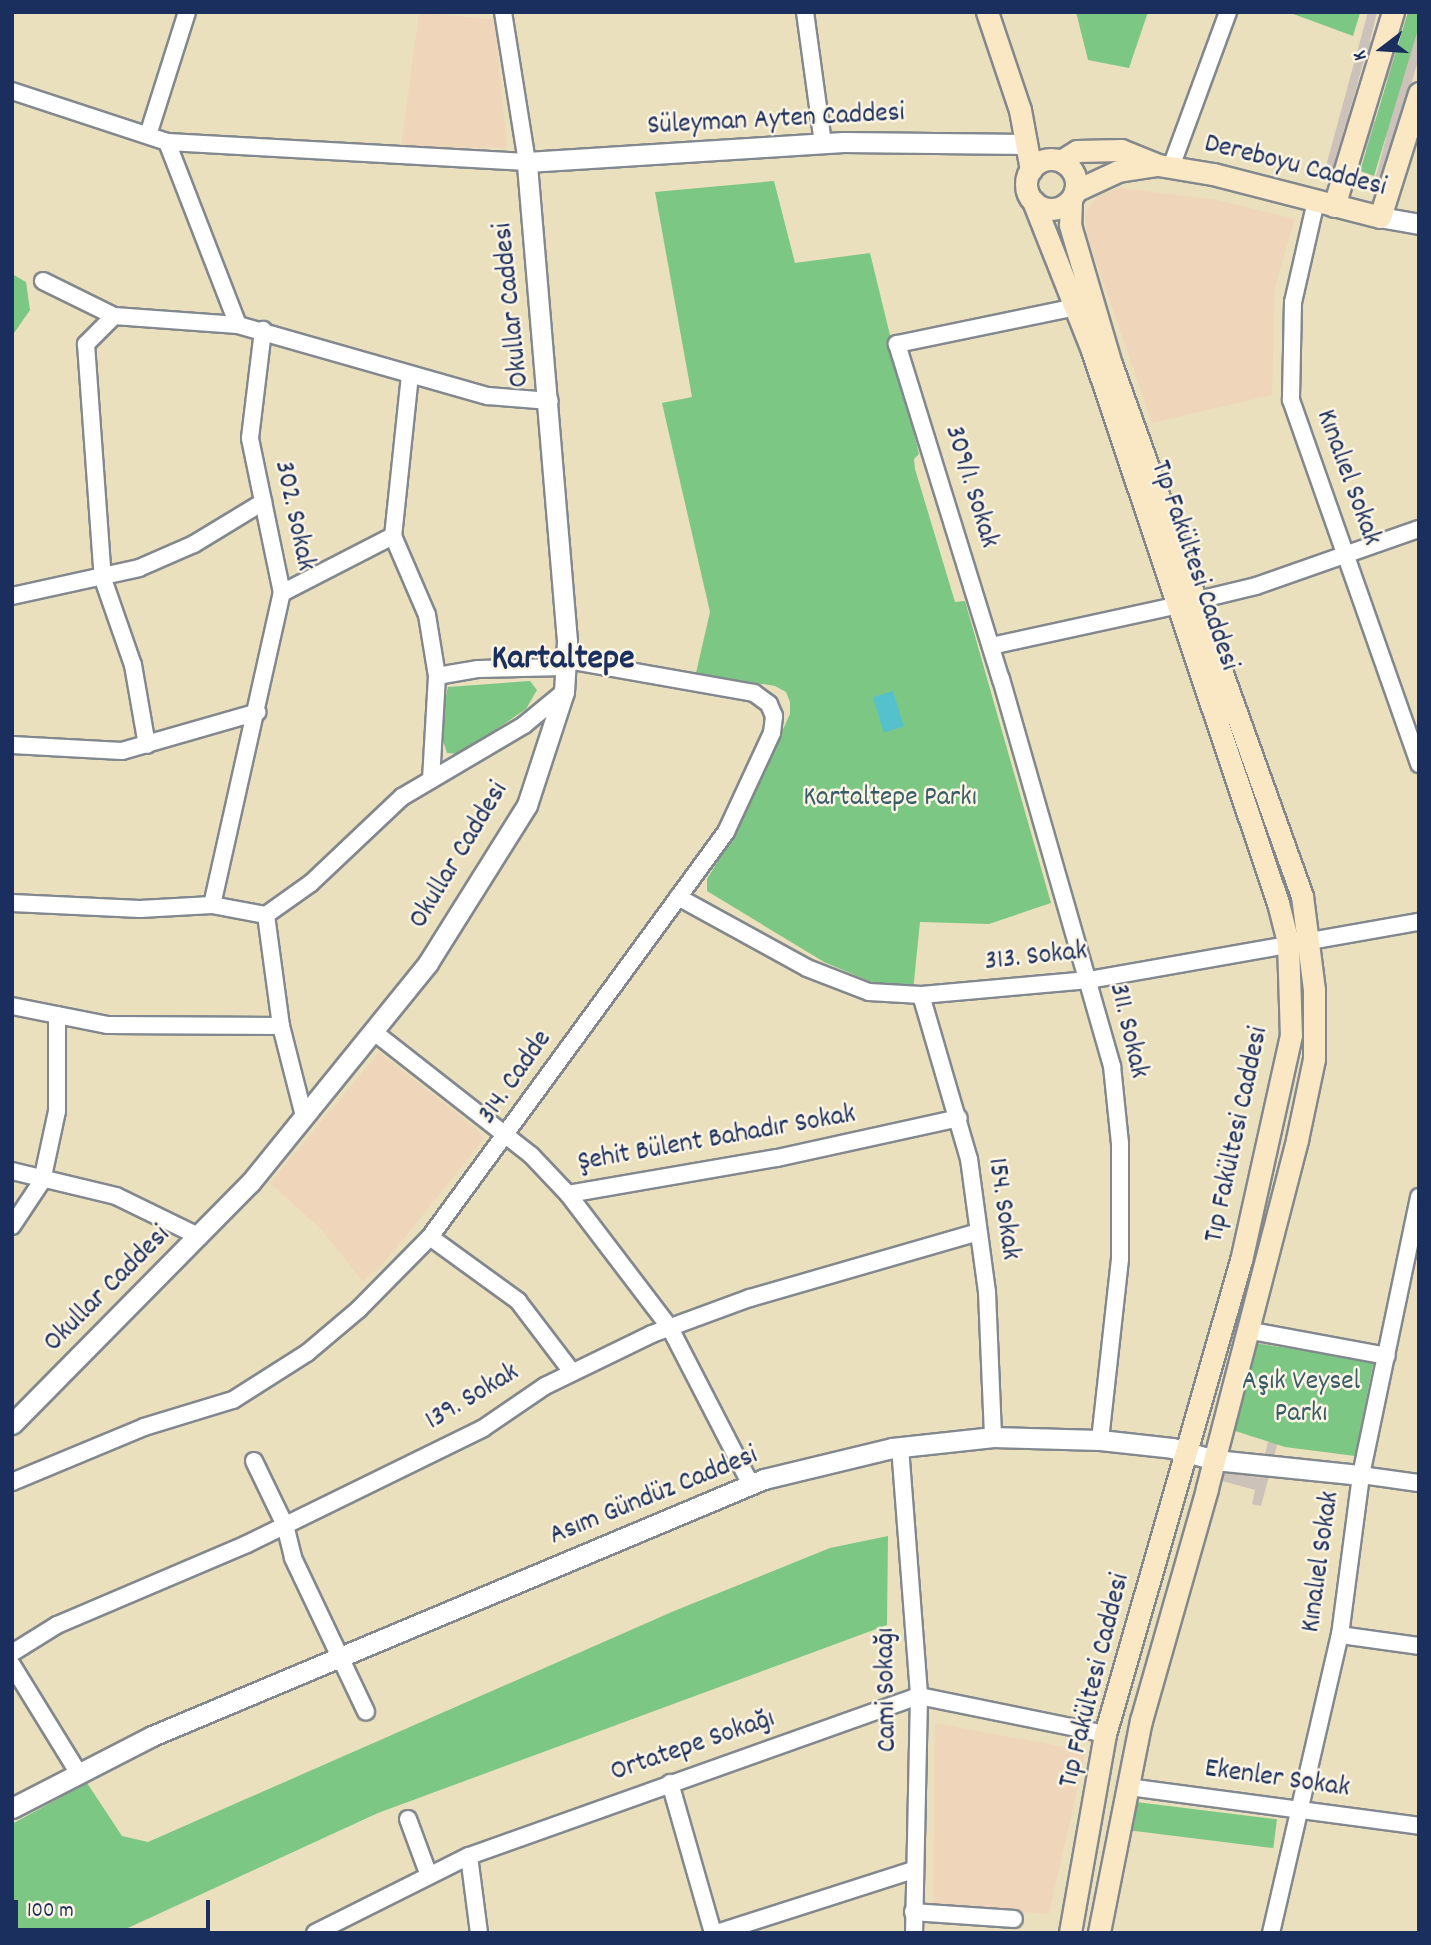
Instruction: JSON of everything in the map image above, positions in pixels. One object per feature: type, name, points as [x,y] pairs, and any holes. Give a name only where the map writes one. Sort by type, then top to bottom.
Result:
[{"type":"main road","points":[[987,12],[1027,144],[1031,170],[1027,183],[1033,201],[1051,208],[1118,171],[1164,166]]},
{"type":"main road","points":[[1325,203],[1393,12]]},
{"type":"main road","points":[[1380,217],[1419,93]]},
{"type":"main road","name":"Dereboyu Caddesi","points":[[1061,161],[1077,151],[1121,150],[1164,166],[1380,217]]},
{"type":"main road","points":[[1031,170],[1044,160],[1061,161],[1074,174],[1070,225],[1184,604],[1302,896],[1309,939],[1314,1059],[1215,1460],[1141,1720],[1100,1933]]},
{"type":"main road","name":"Tıp Fakültesi Caddesi","points":[[1033,201],[1076,307],[1184,604],[1288,942],[1291,1035],[1241,1260],[1184,1452],[1135,1642],[1105,1734],[1070,1933]]},
{"type":"street","points":[[148,135],[187,12]]},
{"type":"street","points":[[12,91],[167,142],[527,162],[502,12]]},
{"type":"street","points":[[805,12],[823,143]]},
{"type":"street","points":[[1164,166],[1228,12]]},
{"type":"street","points":[[167,142],[239,325]]},
{"type":"street","name":"Süleyman Ayten Caddesi","points":[[527,162],[823,143],[1027,144]]},
{"type":"street","name":"Okullar Caddesi","points":[[12,1424],[200,1237],[374,1032],[428,963],[527,805],[564,692],[566,663],[550,401],[527,162]]},
{"type":"street","name":"Kınalıel Sokak","points":[[1325,203],[1293,302],[1291,400],[1419,764]]},
{"type":"street","name":"Dereboyu Caddesi","points":[[1380,217],[1419,224]]},
{"type":"street","points":[[43,281],[114,316],[239,325],[488,396],[550,401]]},
{"type":"street","name":"309/1. Sokak","points":[[991,646],[897,344],[1076,307]]},
{"type":"street","points":[[114,316],[86,344],[103,579],[133,665],[147,745]]},
{"type":"street","name":"302. Sokak","points":[[212,905],[258,712],[282,593],[250,438],[262,330]]},
{"type":"street","points":[[410,375],[393,536],[427,615],[438,676],[431,780]]},
{"type":"street","points":[[12,596],[103,579],[194,544],[263,502]]},
{"type":"street","points":[[991,646],[1184,604],[1347,555],[1419,529]]},
{"type":"street","points":[[282,593],[393,536]]},
{"type":"street","name":"311. Sokak","points":[[991,646],[1112,1066],[1120,1143],[1120,1259],[1100,1440]]},
{"type":"street","name":"314. Cadde","points":[[12,1482],[144,1427],[233,1400],[307,1353],[359,1309],[430,1237],[507,1136],[738,811],[772,733],[774,716],[769,704],[754,693],[566,663],[478,669],[438,676]]},
{"type":"street","points":[[12,903],[140,909],[212,905],[266,915],[311,884],[402,797],[524,725],[564,692]]},
{"type":"street","points":[[12,745],[122,751],[258,712]]},
{"type":"street","name":"313. Sokak","points":[[678,897],[807,968],[869,992],[920,995],[1089,980],[1288,942],[1419,922]]},
{"type":"street","points":[[266,915],[281,1026],[304,1116]]},
{"type":"street","name":"154. Sokak","points":[[920,995],[959,1118],[978,1232],[987,1292],[993,1437]]},
{"type":"street","points":[[12,1006],[108,1025],[281,1026]]},
{"type":"street","points":[[12,1226],[42,1181],[57,1111],[57,1015]]},
{"type":"street","name":"Şehit Bülent Bahadır Sokak","points":[[374,1032],[507,1136],[568,1194],[777,1158],[959,1118]]},
{"type":"street","points":[[12,1171],[42,1181],[116,1196],[200,1237]]},
{"type":"street","points":[[568,1194],[670,1328],[751,1485]]},
{"type":"street","name":"Kınalıel Sokak","points":[[1271,1933],[1340,1635],[1361,1475],[1419,1198]]},
{"type":"street","name":"139. Sokak","points":[[12,1653],[57,1625],[285,1525],[482,1429],[572,1372],[670,1328],[750,1298],[978,1232]]},
{"type":"street","points":[[430,1237],[518,1301],[572,1372]]},
{"type":"street","points":[[1247,1330],[1387,1356]]},
{"type":"street","name":"Asım Gündüz Caddesi","points":[[12,1808],[152,1736],[751,1485],[900,1447],[993,1437],[1100,1440],[1184,1452],[1215,1460],[1361,1475]]},
{"type":"street","name":"Cami Sokağı","points":[[900,1447],[919,1696],[913,1870],[914,1933]]},
{"type":"street","points":[[254,1461],[285,1525],[293,1558],[366,1712]]},
{"type":"street","points":[[1361,1475],[1419,1483]]},
{"type":"street","points":[[1340,1635],[1419,1646]]},
{"type":"street","points":[[12,1665],[79,1774]]},
{"type":"street","points":[[919,1696],[1105,1734]]},
{"type":"street","name":"Ortatepe Sokağı","points":[[315,1933],[341,1928],[428,1873],[469,1856],[919,1696]]},
{"type":"street","points":[[670,1783],[715,1933],[913,1870]]},
{"type":"street","name":"Ekenler Sokak","points":[[1128,1787],[1419,1826]]},
{"type":"street","points":[[408,1819],[428,1873]]},
{"type":"street","points":[[469,1856],[479,1933]]},
{"type":"street","points":[[913,1912],[1014,1919]]},
{"type":"shaded area","points":[[419,12],[495,20],[507,148],[401,147]]},
{"type":"shaded area","points":[[1368,12],[1377,12],[1370,41],[1382,45],[1385,31],[1398,34],[1394,48],[1409,53],[1419,19],[1419,56],[1385,183],[1375,180],[1386,138],[1372,134],[1367,150],[1355,146],[1359,130],[1345,126],[1334,168],[1326,166]],"holes":[[[1366,53],[1379,57],[1381,85],[1406,65],[1389,125],[1349,114]]]},
{"type":"shaded area","points":[[1120,188],[1218,200],[1295,219],[1275,287],[1272,395],[1152,423],[1087,235],[1085,214],[1097,196]]},
{"type":"shaded area","points":[[379,1052],[478,1130],[483,1140],[385,1262],[363,1282],[321,1229],[270,1183]]},
{"type":"shaded area","points":[[1247,1320],[1256,1323],[1252,1340],[1291,1351],[1296,1333],[1306,1336],[1261,1506],[1252,1504],[1255,1490],[1215,1479],[1211,1493],[1202,1491]],"holes":[[[1248,1352],[1261,1356],[1259,1365],[1271,1368],[1274,1359],[1288,1363],[1275,1414],[1234,1404]],[[1231,1416],[1272,1426],[1259,1478],[1244,1474],[1247,1468],[1237,1462],[1231,1471],[1218,1467]]]},
{"type":"shaded area","points":[[935,1723],[1086,1751],[1049,1914],[933,1905]]},
{"type":"green space","points":[[1076,12],[1148,12],[1129,68],[1088,60]]},
{"type":"green space","points":[[1288,12],[1358,12],[1360,13],[1353,36]]},
{"type":"green space","points":[[1408,12],[1419,12],[1419,26],[1374,176],[1360,171]]},
{"type":"green space","name":"Kartaltepe Parkı","points":[[774,181],[795,263],[870,253],[919,454],[914,459],[915,469],[955,602],[965,601],[1051,903],[989,924],[920,922],[913,991],[869,981],[824,962],[707,891],[707,879],[738,828],[790,714],[790,702],[786,692],[775,686],[696,673],[710,612],[662,403],[692,397],[655,192]]},
{"type":"green space","points":[[12,274],[26,282],[30,310],[12,336]]},
{"type":"green space","points":[[530,681],[537,690],[526,709],[460,754],[447,753],[439,728],[448,687]]},
{"type":"green space","name":"Aşık Veysel Parkı","points":[[1252,1343],[1374,1360],[1355,1456],[1285,1447],[1229,1429]]},
{"type":"green space","points":[[888,1536],[887,1625],[378,1813],[117,1933],[12,1933],[12,1824],[87,1783],[122,1836],[148,1842],[674,1611],[830,1548]]},
{"type":"green space","points":[[1136,1802],[1277,1819],[1273,1848],[1132,1831]]},
{"type":"water","points":[[893,691],[904,726],[884,733],[873,697]]},
{"type":"district","name":"Kartaltepe","points":[[563,660]]}]
